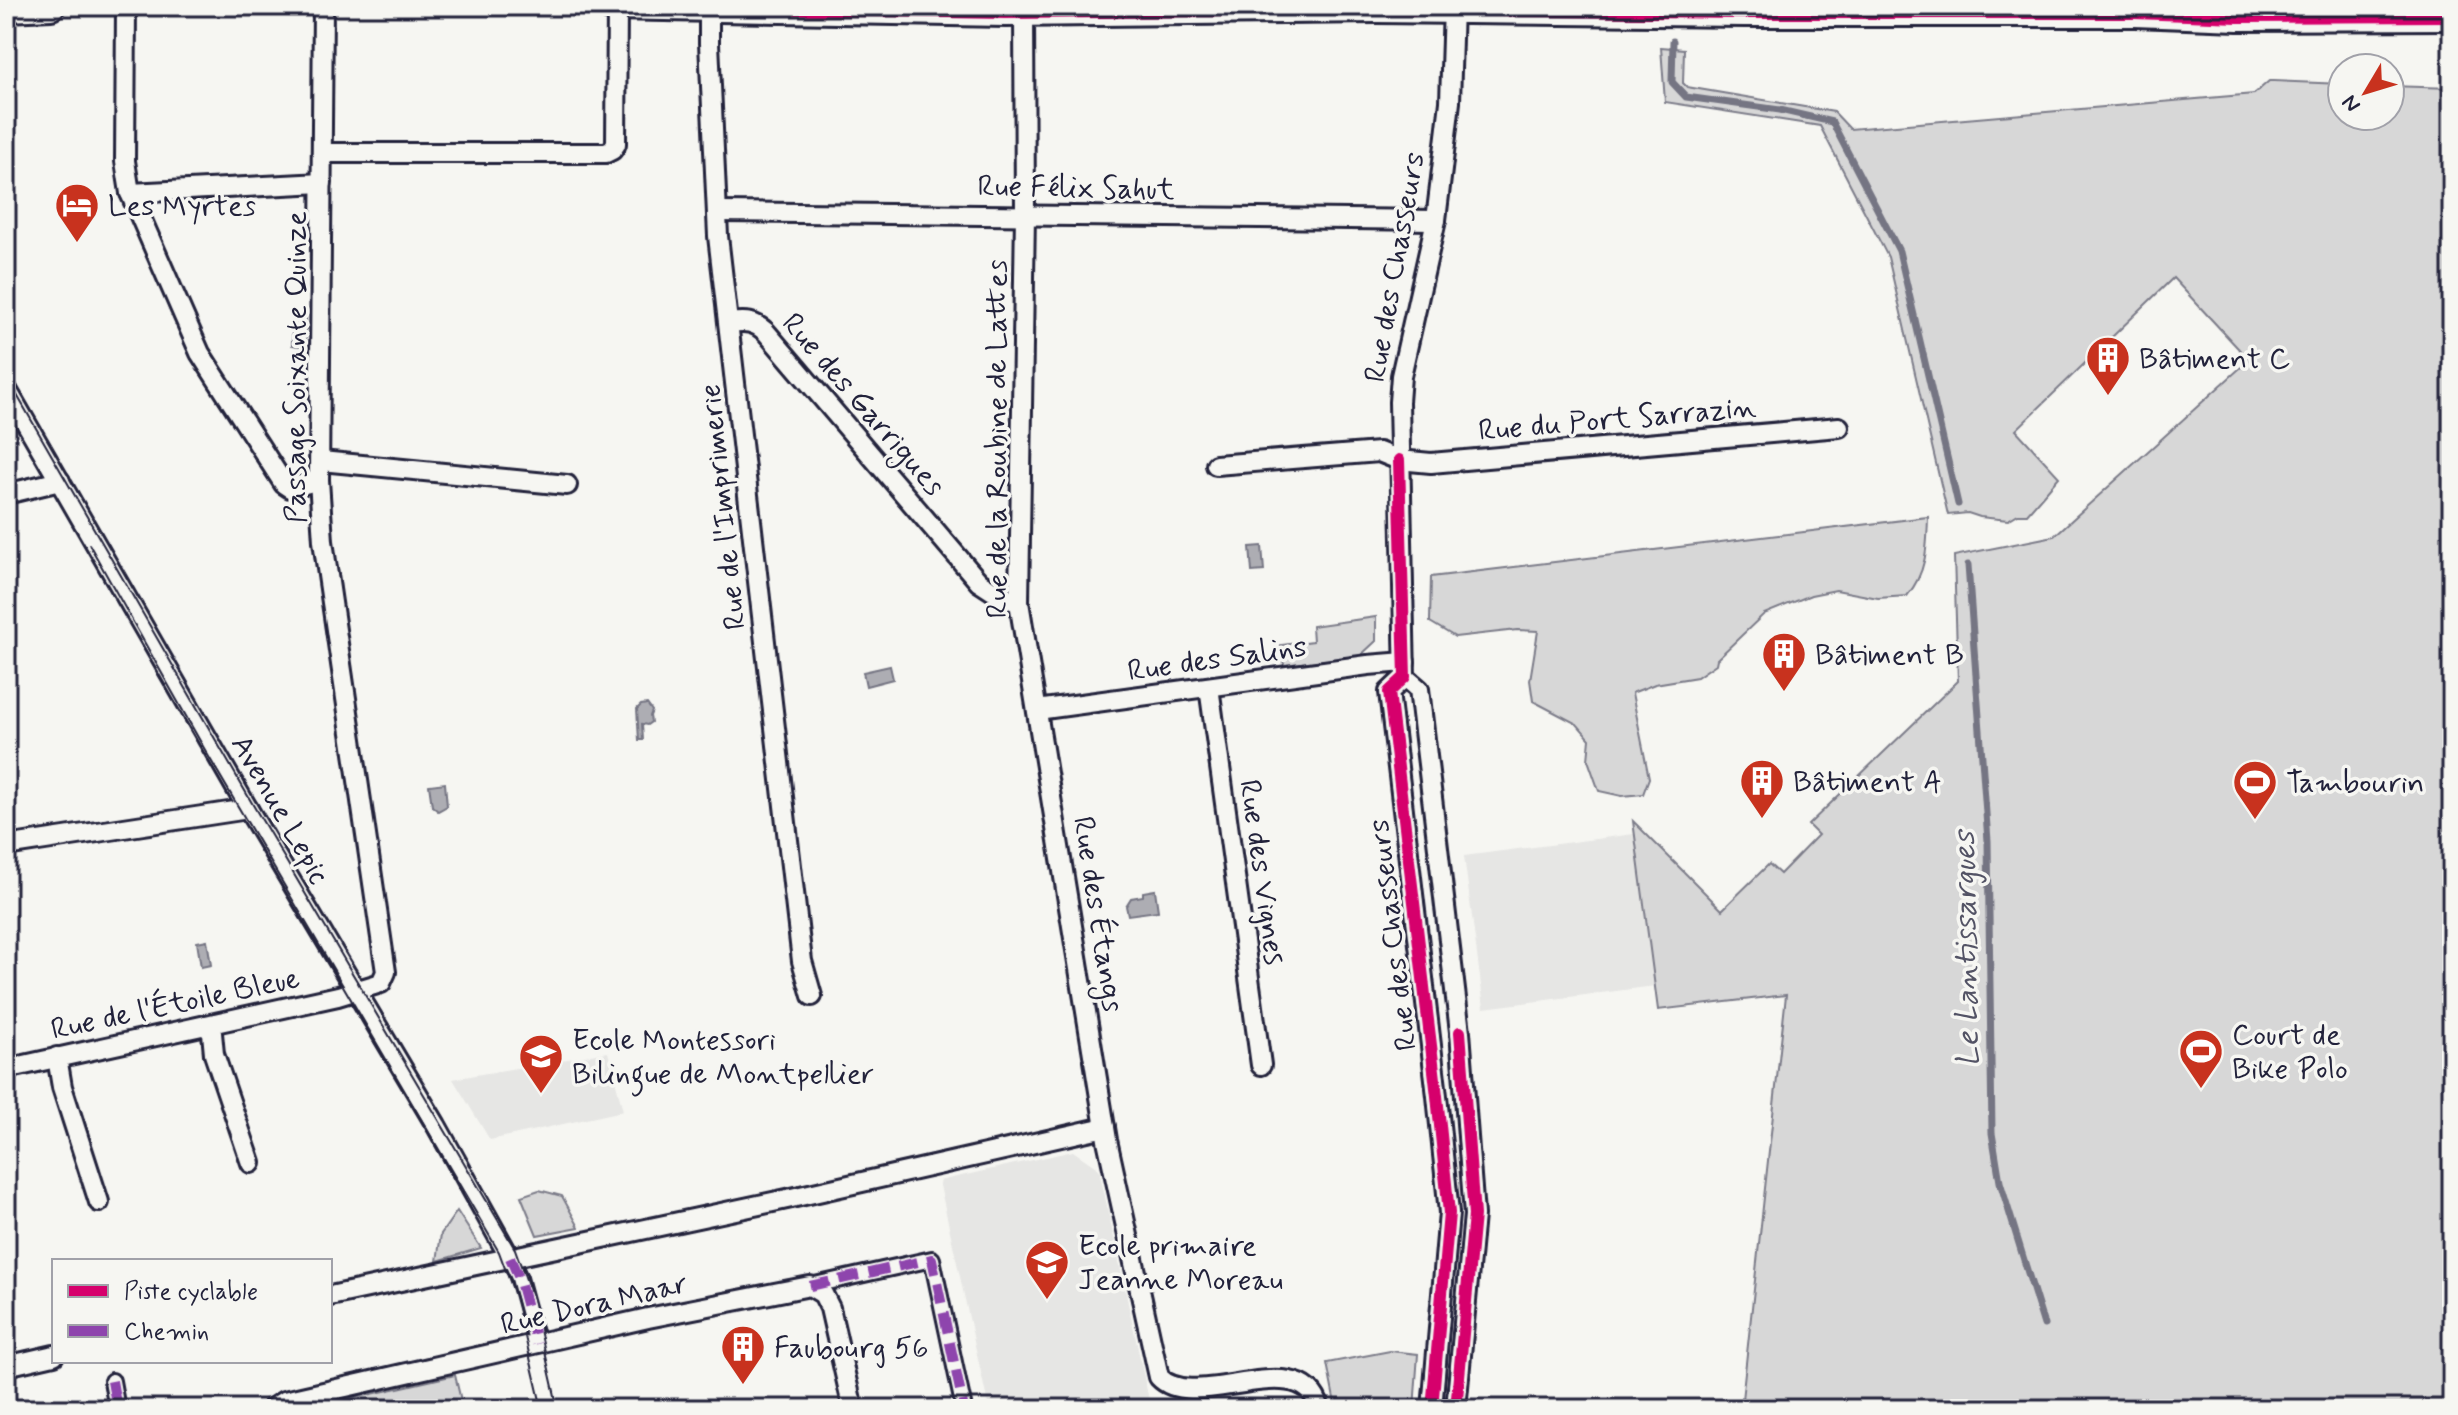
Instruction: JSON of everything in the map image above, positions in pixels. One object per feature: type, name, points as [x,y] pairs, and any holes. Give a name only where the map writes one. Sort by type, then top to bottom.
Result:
[{"type":"main road","points":[[6,8],[51,6]]},
{"type":"main road","points":[[610,6],[875,8],[1024,13],[1066,9],[1453,9],[1596,13],[1702,9],[2135,13],[2238,17],[2452,16]]},
{"type":"street","points":[[126,6],[125,161],[130,193],[200,353],[284,484],[290,488],[319,480]]},
{"type":"street","name":"Passage Soixante Quinze","points":[[323,6],[319,480],[323,541],[386,972],[381,983],[356,991]]},
{"type":"street","points":[[323,153],[606,153],[616,144],[617,6]]},
{"type":"street","name":"Rue de l'Imprimerie","points":[[709,9],[717,212],[802,961],[812,996]]},
{"type":"street","name":"Rue des Chasseurs","points":[[1453,9],[1450,102],[1436,220],[1401,376],[1399,460],[1405,669],[1419,689],[1460,1032],[1474,1215],[1456,1409]]},
{"type":"street","name":"Rue de la Roubine de Lattes","points":[[1024,13],[1025,214],[1019,602],[1037,710]]},
{"type":"street","points":[[130,193],[322,183]]},
{"type":"street","name":"Rue Félix Sahut","points":[[717,212],[1436,220]]},
{"type":"street","name":"Rue des Garrigues","points":[[730,323],[756,323],[766,332],[979,582],[1002,597],[1019,602]]},
{"type":"street","name":"Avenue Lepic","points":[[6,388],[510,1258]]},
{"type":"street","name":"Rue du Port Sarrazin","points":[[1216,465],[1379,452],[1399,460],[1431,463],[1839,427]]},
{"type":"street","points":[[321,461],[567,485]]},
{"type":"street","points":[[6,494],[60,481]]},
{"type":"street","name":"Rue des Salins","points":[[1037,710],[1368,665],[1405,669]]},
{"type":"street","name":"Rue des Chasseurs","points":[[1405,669],[1389,692],[1449,1213],[1432,1409]]},
{"type":"street","name":"Rue des Vignes","points":[[1209,687],[1261,1065]]},
{"type":"street","name":"Rue des Étangs","points":[[1037,710],[1105,1127],[1159,1377],[1165,1390],[1189,1403],[1201,1405],[1297,1386],[1308,1390],[1320,1409]]},
{"type":"street","points":[[6,846],[248,809]]},
{"type":"street","name":"Rue de l'Étoile Bleue","points":[[6,1069],[356,991]]},
{"type":"street","points":[[206,1025],[212,1033],[214,1054],[251,1163]]},
{"type":"street","points":[[57,1057],[62,1087],[99,1202]]},
{"type":"street","points":[[332,1296],[787,1199],[1105,1127]]},
{"type":"street","points":[[1449,1213],[1474,1215]]},
{"type":"street","points":[[510,1258],[519,1278],[537,1344]]},
{"type":"street","name":"Rue Dora Maar","points":[[271,1409],[284,1401],[648,1318],[932,1259],[964,1409]]},
{"type":"street","points":[[810,1286],[823,1294],[830,1308],[853,1409]]},
{"type":"street","points":[[6,1366],[52,1355]]},
{"type":"street","points":[[112,1381],[117,1409]]},
{"type":"shaded area","points":[[1661,47],[1684,49],[1683,83],[1687,87],[1834,112],[1850,129],[2254,94],[2269,81],[2326,83],[2326,132],[2406,132],[2406,87],[2452,88],[2452,1409],[1741,1409],[1786,995],[1658,1010],[1633,821],[1722,910],[1769,864],[1780,874],[1818,835],[1808,825],[1958,681],[1954,556],[2054,536],[2249,360],[2173,278],[2016,430],[2059,477],[2027,514],[2018,514],[2008,520],[1968,513],[1948,515],[1888,257],[1820,126],[1665,102]]},
{"type":"shaded area","points":[[298,318],[306,318],[306,347],[292,345],[292,328],[298,327]]},
{"type":"shaded area","points":[[1928,517],[1922,568],[1907,596],[1878,598],[1836,590],[1811,595],[1764,614],[1717,659],[1716,664],[1697,677],[1655,684],[1632,693],[1649,778],[1643,794],[1622,796],[1599,791],[1588,760],[1590,739],[1577,724],[1533,701],[1530,680],[1538,631],[1517,630],[1455,637],[1430,622],[1431,577]]},
{"type":"shaded area","points":[[1262,546],[1264,571],[1252,572],[1250,547]]},
{"type":"shaded area","points":[[1376,617],[1376,641],[1360,656],[1284,665],[1281,645],[1313,641],[1312,626]]},
{"type":"shaded area","points":[[890,666],[893,679],[866,686],[863,672]]},
{"type":"shaded area","points":[[647,704],[652,711],[651,722],[642,724],[643,740],[639,740],[637,709]]},
{"type":"shaded area","points":[[445,783],[447,806],[438,811],[432,806],[429,785]]},
{"type":"shaded area","points":[[1634,834],[1655,986],[1484,1008],[1464,856]]},
{"type":"shaded area","points":[[1155,890],[1158,911],[1128,915],[1126,906],[1131,898]]},
{"type":"shaded area","points":[[207,940],[211,965],[201,967],[197,942]]},
{"type":"shaded area","name":"Ecole Montessori Bilingue de Montpellier","points":[[608,1052],[623,1111],[490,1140],[453,1079]]},
{"type":"shaded area","name":"Ecole primaire Jeanne Moreau","points":[[1073,1151],[1099,1169],[1151,1409],[989,1409],[939,1181]]},
{"type":"shaded area","points":[[539,1190],[562,1196],[579,1227],[537,1235],[521,1196]]},
{"type":"shaded area","points":[[457,1211],[481,1248],[437,1261],[441,1234]]},
{"type":"shaded area","points":[[1390,1351],[1418,1354],[1414,1409],[1336,1409],[1327,1363]]},
{"type":"shaded area","points":[[455,1375],[463,1409],[306,1409]]},
{"type":"shaded area","points":[[1282,1400],[1295,1409],[1241,1409]]},
{"type":"waterway","name":"Le Lantissargues","points":[[1673,41],[1672,82],[1686,97],[1780,110],[1832,122],[1899,251],[1958,504]]},
{"type":"waterway","name":"Le Lantissargues","points":[[1968,565],[1988,841],[1992,1133],[2000,1182],[2044,1325]]},
{"type":"tram line","points":[[6,376],[256,810],[515,1249],[533,1299],[558,1409]]},
{"type":"tram line","points":[[89,544],[209,757],[499,1252],[516,1298],[542,1409]]},
{"type":"marked path","points":[[510,1258],[519,1278],[537,1344]]},
{"type":"marked path","points":[[810,1286],[932,1259],[964,1409]]},
{"type":"marked path","points":[[112,1381],[117,1409]]},
{"type":"cycle path","points":[[610,6],[1006,13],[1376,9],[2452,16]]},
{"type":"cycle path","points":[[1399,460],[1405,677],[1389,692],[1449,1213],[1432,1409]]},
{"type":"cycle path","points":[[1456,1409],[1474,1215],[1460,1032]]},
{"type":"place","name":"Les Myrtes","points":[[77,244]]},
{"type":"place","name":"Bâtiment C","points":[[2108,397]]},
{"type":"place","name":"Bâtiment B","points":[[1784,693]]},
{"type":"place","name":"Bâtiment A","points":[[1762,820]]},
{"type":"place","name":"Tambourin","points":[[2255,821]]},
{"type":"place","name":"Court de Bike Polo","points":[[2201,1090]]},
{"type":"place","name":"Ecole Montessori Bilingue de Montpellier","points":[[541,1095]]},
{"type":"place","name":"Ecole primaire Jeanne Moreau","points":[[1047,1301]]},
{"type":"place","name":"Faubourg 56","points":[[743,1386]]}]
